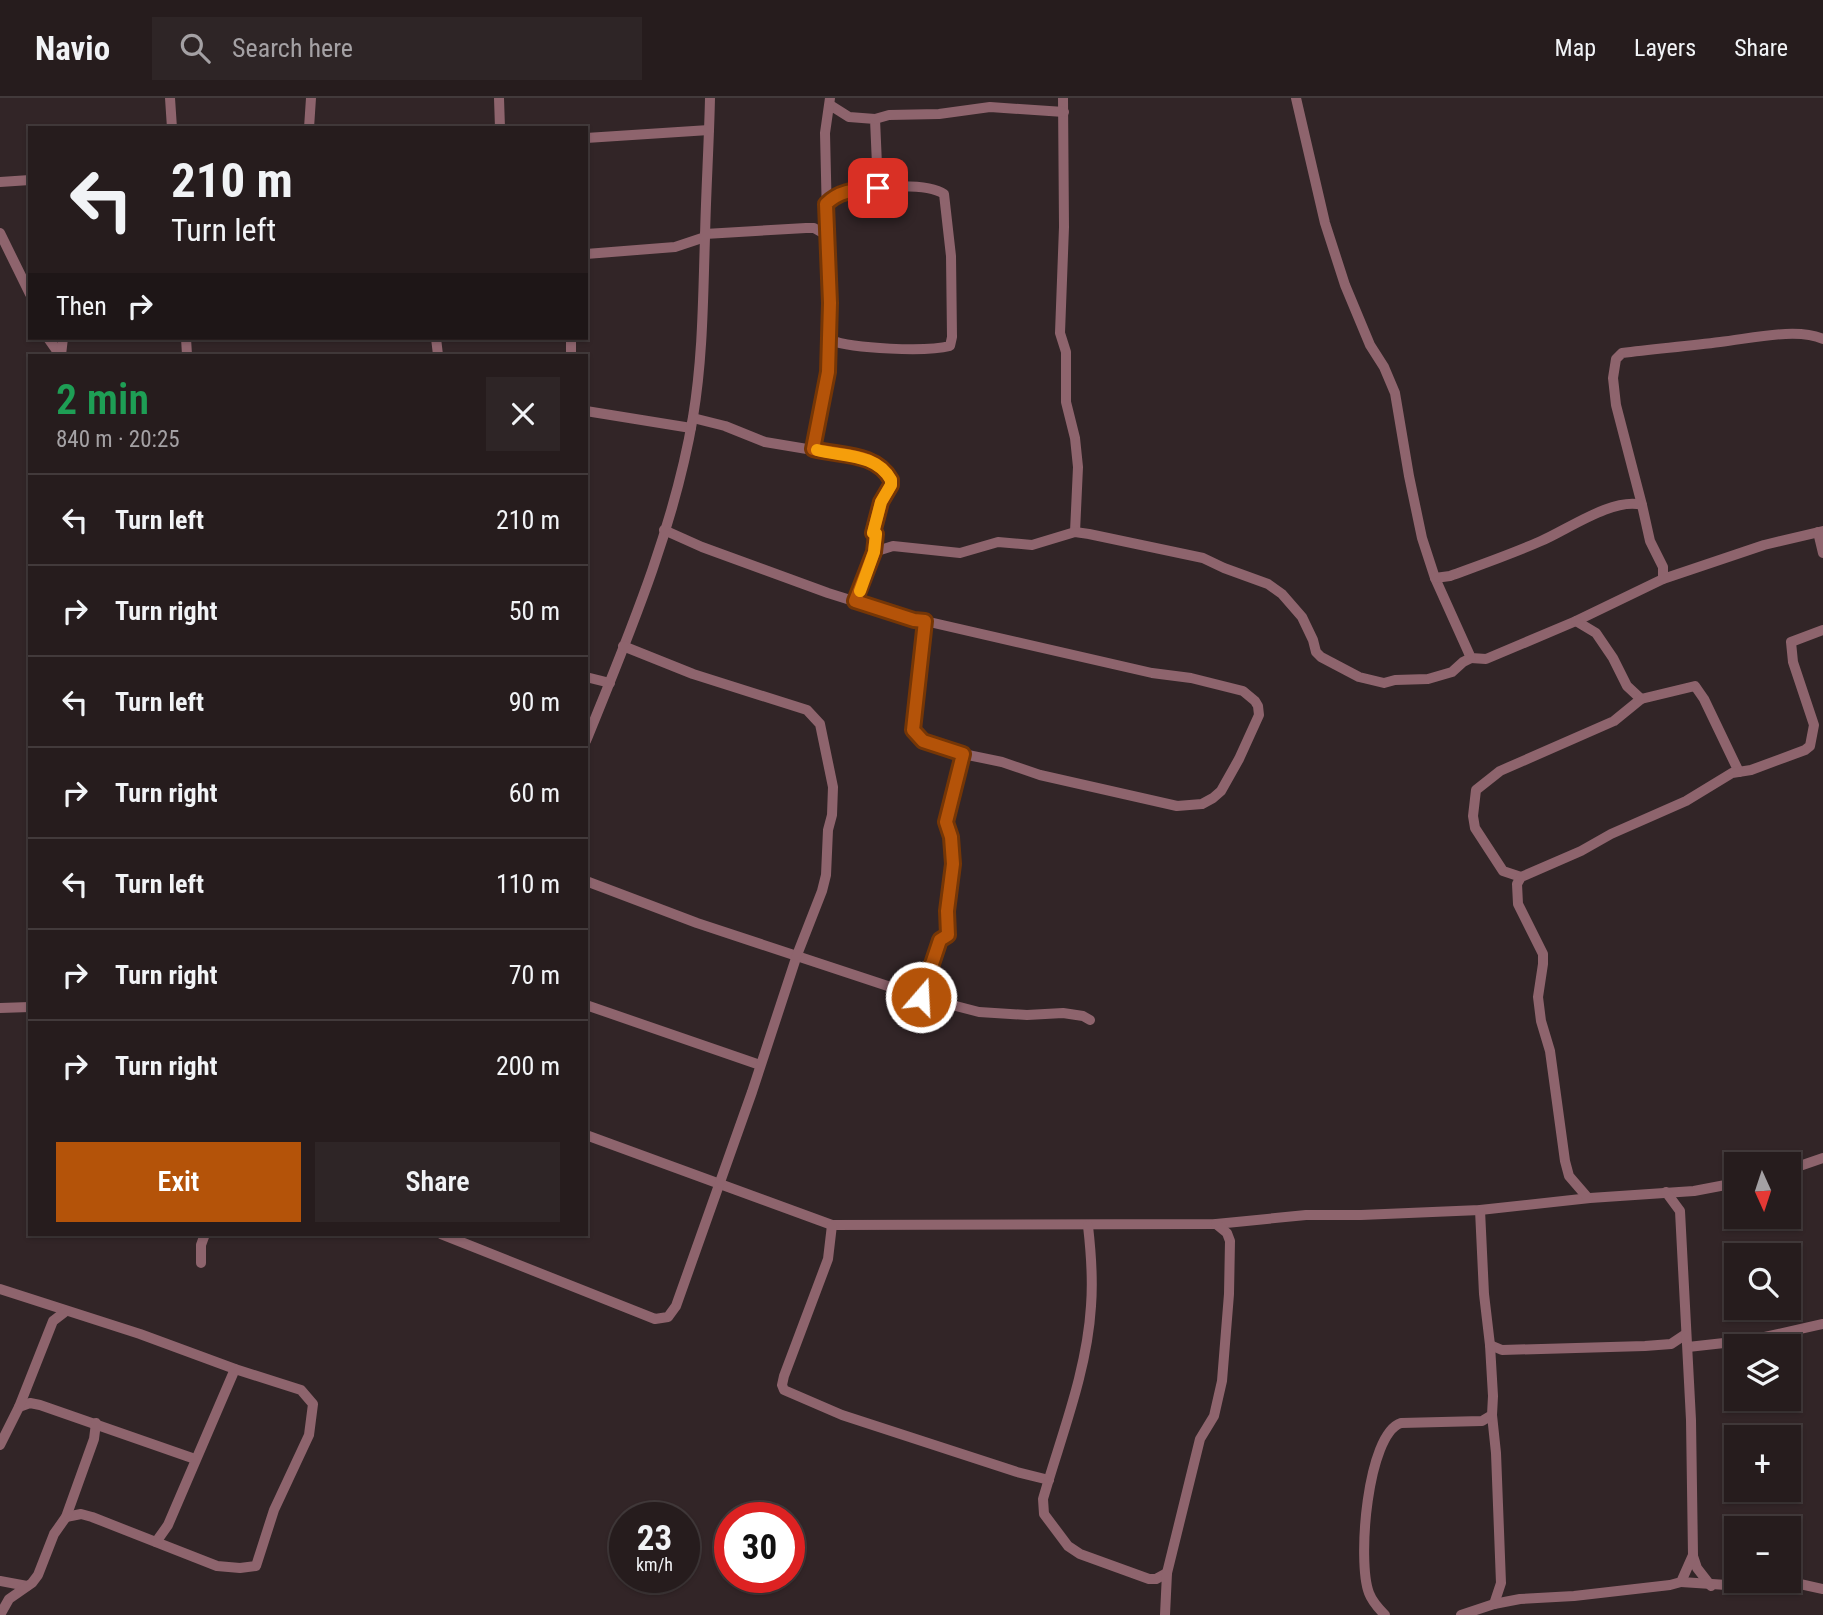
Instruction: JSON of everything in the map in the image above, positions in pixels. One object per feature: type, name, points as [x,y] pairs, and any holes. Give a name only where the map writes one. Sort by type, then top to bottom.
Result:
[{"type":"street","points":[[170,98],[172,126]]},
{"type":"street","points":[[309,126],[311,98]]},
{"type":"street","points":[[499,98],[500,126]]},
{"type":"street","points":[[588,736],[610,683],[664,530],[681,475],[692,423],[702,341],[710,98]]},
{"type":"street","points":[[1063,98],[1064,228],[1060,333],[1066,352],[1066,402],[1075,438],[1078,467],[1075,532]]},
{"type":"street","points":[[1296,98],[1325,223],[1345,285],[1370,345],[1384,367],[1395,393],[1422,538],[1435,578],[1471,658]]},
{"type":"street","points":[[813,449],[825,397],[830,340],[825,133],[830,102],[849,117],[875,119],[889,115],[939,114],[990,107],[1064,112]]},
{"type":"street","points":[[875,119],[878,188]]},
{"type":"street","points":[[588,138],[709,130]]},
{"type":"street","points":[[0,182],[28,180]]},
{"type":"street","points":[[826,182],[844,192]]},
{"type":"street","points":[[826,204],[834,196],[844,192],[905,186],[938,189],[944,194],[951,257],[950,346],[878,348],[847,345],[830,340]]},
{"type":"street","points":[[588,254],[675,247],[705,236],[814,228],[827,218]]},
{"type":"street","points":[[814,228],[828,236]]},
{"type":"street","points":[[0,233],[28,290]]},
{"type":"street","points":[[1663,579],[1663,567],[1650,541],[1616,405],[1613,378],[1616,359],[1622,354],[1767,336],[1800,335],[1823,339]]},
{"type":"street","points":[[588,411],[725,426],[765,442],[867,458],[876,463],[888,475],[891,485],[881,502],[873,533],[876,534],[874,552],[855,601]]},
{"type":"street","points":[[1435,578],[1450,576],[1544,541],[1566,528],[1626,504],[1642,505]]},
{"type":"street","points":[[664,530],[702,547],[914,620],[925,621],[1153,673],[1191,678],[1243,691],[1258,706],[1259,715],[1220,791],[1202,804],[1177,807],[963,754],[923,741],[913,730],[925,621]]},
{"type":"street","points":[[874,552],[893,546],[960,553],[998,542],[1032,545],[1075,532],[1203,558],[1268,584],[1282,594],[1302,617],[1316,652],[1321,657],[1359,677],[1384,683],[1428,679],[1452,672],[1471,658],[1486,659],[1576,621],[1663,579],[1764,545],[1820,531],[1823,553]]},
{"type":"street","points":[[1576,621],[1596,633],[1604,642],[1627,686],[1641,699]]},
{"type":"street","points":[[1588,1198],[1569,1176],[1565,1161],[1550,1051],[1541,1021],[1538,997],[1544,964],[1543,954],[1518,904],[1517,884],[1521,877],[1686,801],[1724,778],[1810,746],[1814,725],[1793,662],[1791,642],[1823,630]]},
{"type":"street","points":[[446,1236],[579,1287],[638,1314],[663,1319],[676,1306],[797,954],[822,891],[826,875],[833,788],[820,724],[807,710],[693,674],[623,646]]},
{"type":"street","points":[[588,678],[610,683]]},
{"type":"street","points":[[1521,877],[1503,871],[1475,828],[1473,816],[1476,790],[1500,771],[1614,721],[1641,699],[1695,686],[1739,772]]},
{"type":"street","points":[[921,997],[940,940],[948,935],[947,911],[953,864],[951,837],[946,822],[963,754]]},
{"type":"street","points":[[588,882],[697,923],[921,997],[979,1012],[1027,1016],[1063,1013],[1083,1016],[1090,1020]]},
{"type":"street","points":[[588,1006],[760,1065]]},
{"type":"street","points":[[0,1008],[28,1007]]},
{"type":"street","points":[[588,1136],[832,1225],[1216,1224],[1306,1215],[1480,1210],[1588,1198],[1690,1191],[1724,1185]]},
{"type":"street","points":[[1801,1166],[1823,1158]]},
{"type":"street","points":[[1690,1191],[1680,1211],[1688,1349],[1693,1555],[1697,1568],[1710,1586]]},
{"type":"street","points":[[1666,1192],[1680,1211]]},
{"type":"street","points":[[1480,1210],[1490,1345],[1501,1583],[1494,1604]]},
{"type":"street","points":[[1165,1615],[1167,1573],[1200,1439],[1214,1416],[1225,1357],[1230,1294],[1230,1241],[1227,1233],[1216,1224]]},
{"type":"street","points":[[832,1225],[828,1259],[785,1376],[782,1385],[784,1390],[842,1415],[1049,1480]]},
{"type":"street","points":[[1088,1226],[1091,1249],[1091,1305],[1087,1335],[1083,1360],[1043,1499],[1044,1514],[1068,1546],[1080,1554],[1149,1579],[1156,1579],[1167,1573]]},
{"type":"street","points":[[201,1263],[201,1245],[204,1236]]},
{"type":"street","points":[[0,1289],[140,1334],[304,1392],[313,1404],[309,1435],[274,1511],[256,1566],[217,1566],[192,1554],[167,1547],[160,1538],[81,1514],[66,1517]]},
{"type":"street","points":[[0,1446],[2,1434],[19,1407],[52,1321],[51,1306]]},
{"type":"street","points":[[52,1321],[66,1311]]},
{"type":"street","points":[[1490,1345],[1502,1350],[1674,1343],[1688,1349],[1751,1340],[1823,1324]]},
{"type":"street","points":[[1674,1343],[1686,1334]]},
{"type":"street","points":[[160,1538],[235,1369]]},
{"type":"street","points":[[19,1407],[30,1403],[40,1405],[195,1459]]},
{"type":"street","points":[[1385,1615],[1369,1596],[1362,1551],[1366,1511],[1382,1442],[1391,1429],[1401,1423],[1482,1421],[1492,1415]]},
{"type":"street","points":[[0,1615],[9,1599],[32,1583],[38,1575],[54,1534],[66,1517],[94,1439],[96,1423]]},
{"type":"street","points":[[1681,1583],[1693,1555]]},
{"type":"street","points":[[1,1581],[27,1586]]},
{"type":"street","points":[[1,1581],[9,1599]]},
{"type":"street","points":[[1461,1615],[1520,1599],[1625,1591],[1681,1583],[1710,1586],[1791,1583],[1823,1589]]},
{"type":"slow traffic","points":[[817,450],[867,458],[876,463],[891,480],[881,502],[873,533],[876,534],[874,552],[860,591]]},
{"type":"route","points":[[878,188],[844,192],[834,196],[826,204],[830,340],[825,397],[813,449],[867,458],[876,463],[891,480],[881,502],[873,533],[876,534],[874,552],[855,601],[925,621],[913,730],[923,741],[963,754],[946,822],[951,837],[953,864],[947,911],[948,935],[940,940],[921,997]]}]
